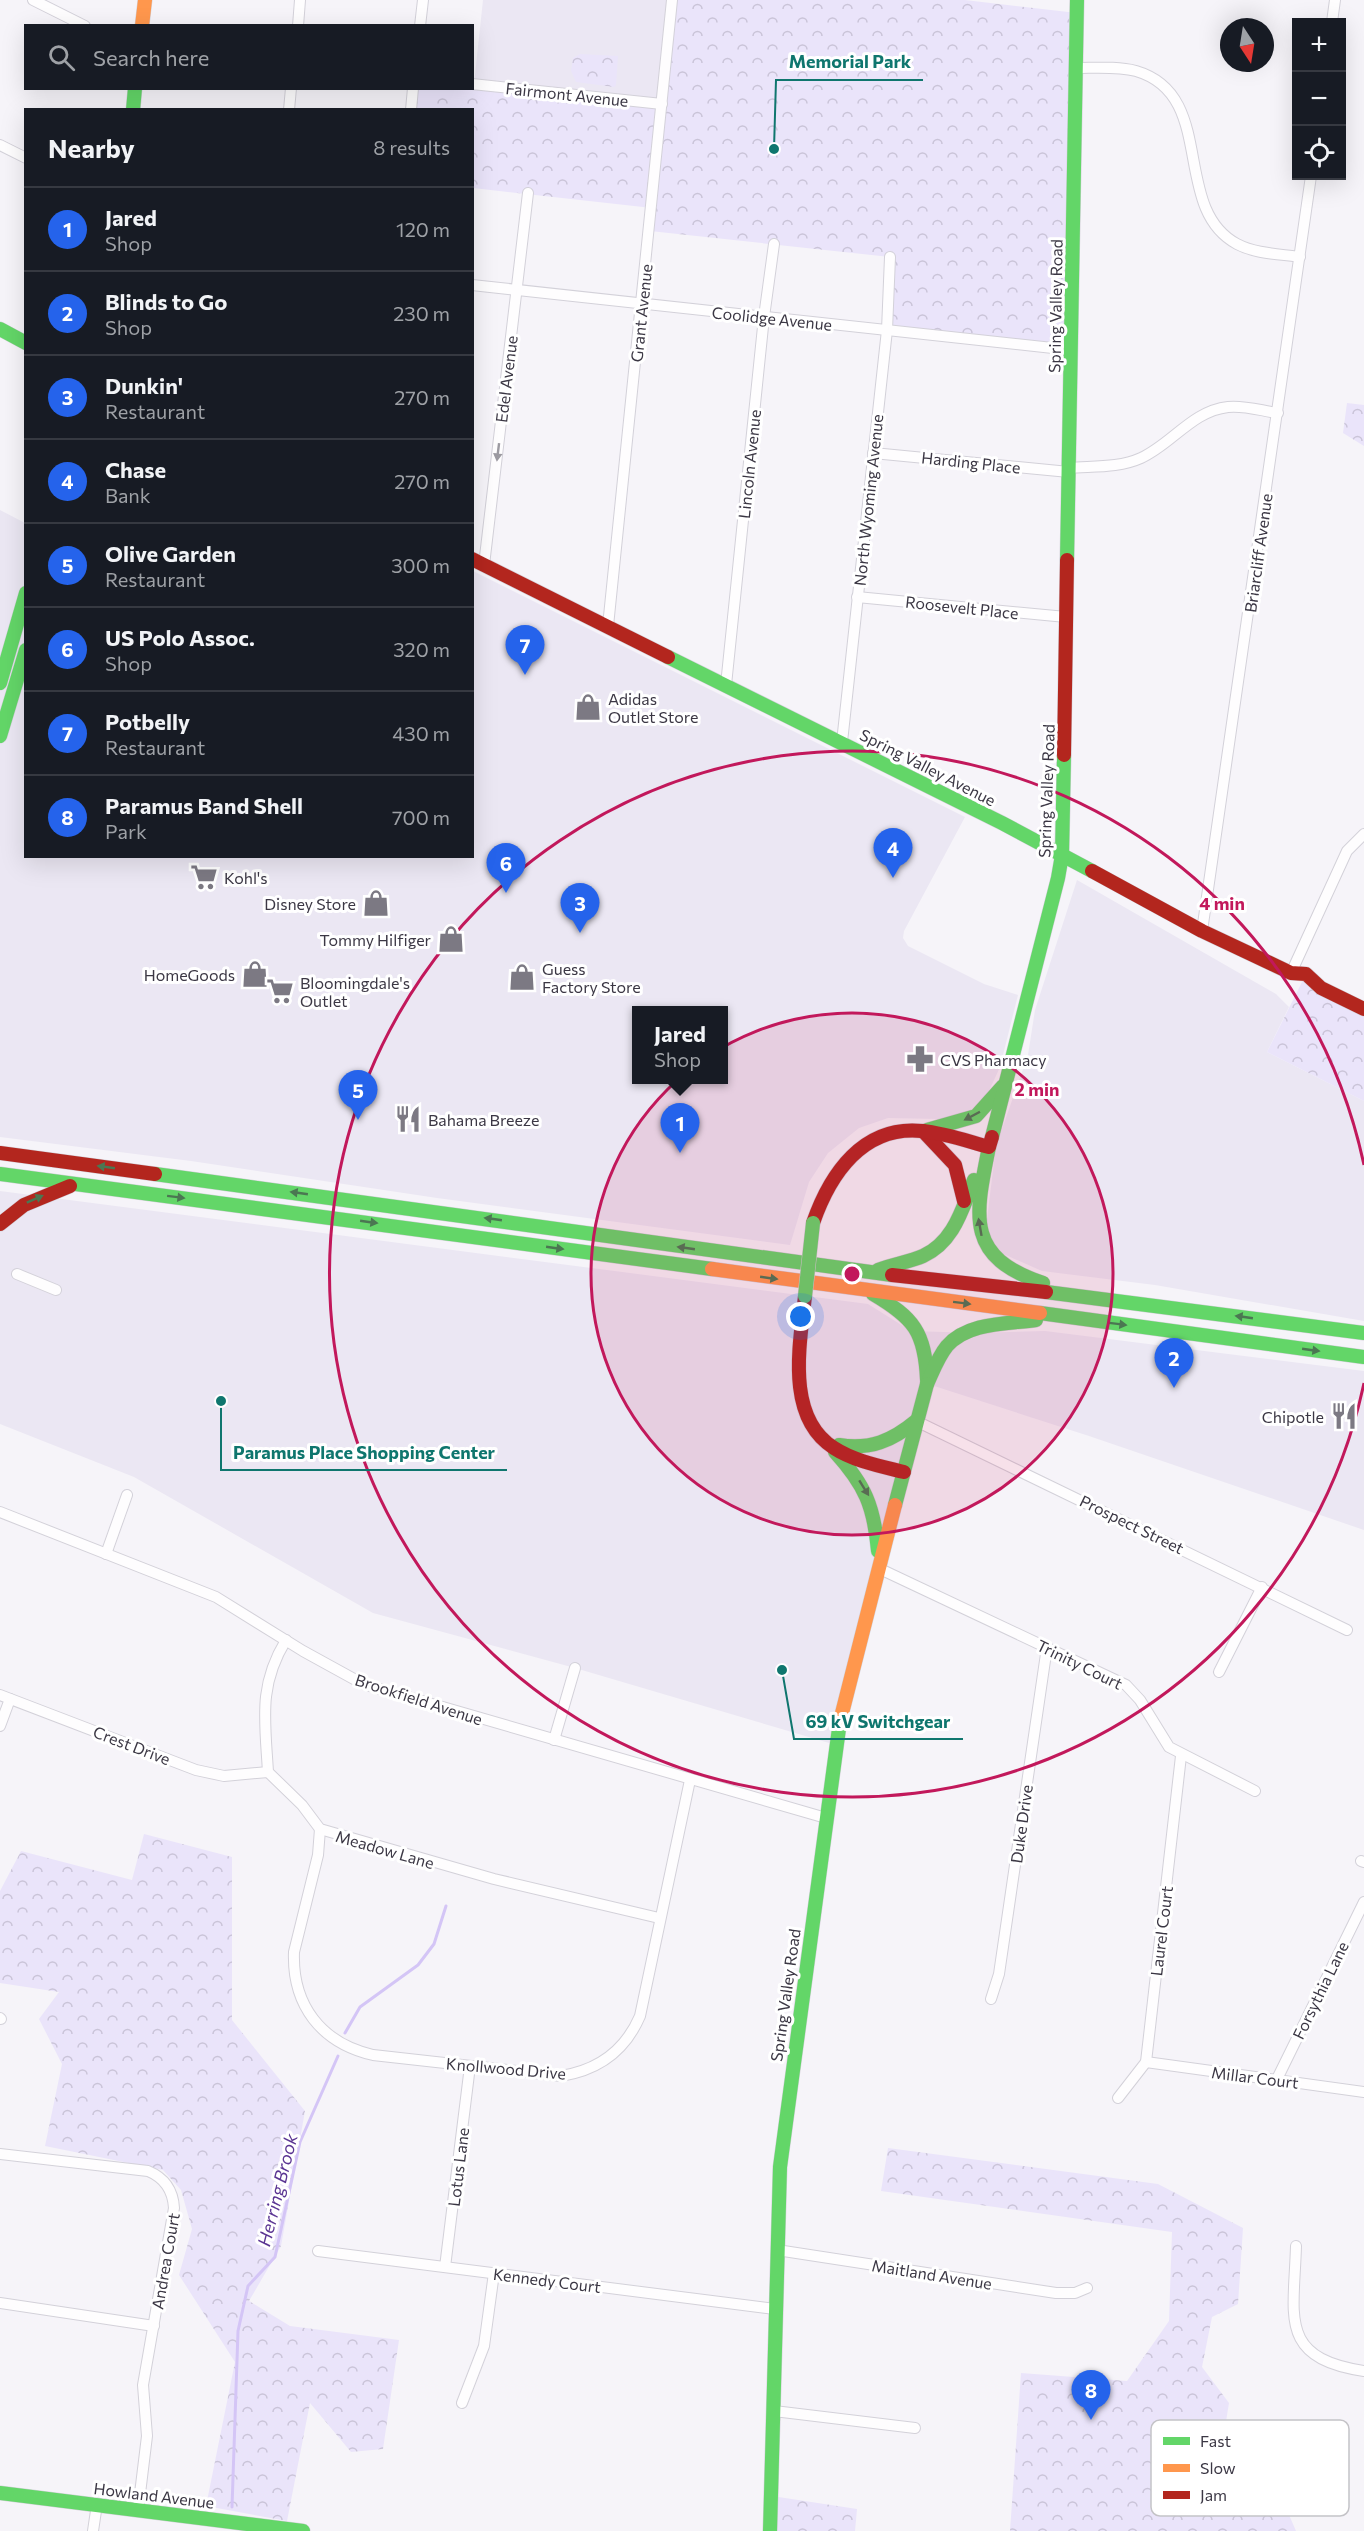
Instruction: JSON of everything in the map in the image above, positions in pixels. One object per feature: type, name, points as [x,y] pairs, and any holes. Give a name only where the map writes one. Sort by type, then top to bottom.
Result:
[{"type":"main road","points":[[142,24],[144,0]]},
{"type":"main road","name":"Spring Valley Road","points":[[989,1147],[1062,855],[1077,0]]},
{"type":"main road","points":[[133,108],[135,90]]},
{"type":"main road","points":[[0,329],[24,342]]},
{"type":"main road","name":"Spring Valley Avenue","points":[[478,562],[842,742],[1062,855],[1202,931],[1291,974],[1306,974],[1322,988],[1364,1009]]},
{"type":"main road","points":[[0,683],[24,600]]},
{"type":"main road","points":[[0,736],[24,657]]},
{"type":"main road","points":[[878,1568],[875,1514],[870,1498],[859,1480],[812,1428],[802,1398],[801,1338],[813,1223],[819,1204],[835,1174],[864,1145],[888,1133],[923,1131],[976,1116],[1007,1080]]},
{"type":"main road","points":[[923,1131],[989,1147]]},
{"type":"main road","points":[[923,1131],[955,1165],[964,1201]]},
{"type":"main road","points":[[873,1273],[893,1263],[924,1256],[938,1248],[954,1230],[964,1201],[989,1147]]},
{"type":"main road","points":[[989,1147],[978,1203],[980,1231],[987,1249],[1008,1268],[1033,1280],[1111,1299]]},
{"type":"main road","points":[[0,1153],[873,1273],[1111,1299],[1364,1333]]},
{"type":"main road","points":[[0,1174],[1364,1357]]},
{"type":"main road","points":[[0,1224],[11,1212],[30,1201],[76,1184]]},
{"type":"main road","points":[[867,1291],[906,1316],[921,1334],[926,1348],[927,1384]]},
{"type":"main road","points":[[927,1384],[947,1346],[960,1335],[994,1326],[1059,1316]]},
{"type":"main road","name":"Spring Valley Road","points":[[770,2531],[775,2309],[782,2140],[826,1818],[843,1703],[927,1384]]},
{"type":"main road","points":[[827,1442],[860,1448],[877,1447],[894,1439],[916,1421]]},
{"type":"main road","points":[[827,1442],[864,1462],[904,1472]]},
{"type":"main road","name":"Howland Avenue","points":[[0,2493],[303,2531]]},
{"type":"street","points":[[33,0],[81,24]]},
{"type":"street","points":[[298,24],[300,0]]},
{"type":"street","points":[[420,24],[423,0]]},
{"type":"street","name":"Grant Avenue","points":[[608,626],[643,303],[672,0]]},
{"type":"street","points":[[1333,18],[1335,0]]},
{"type":"street","points":[[1076,68],[1137,71],[1164,87],[1184,116],[1203,205],[1217,229],[1239,245],[1251,250],[1300,258]]},
{"type":"street","name":"Fairmont Avenue","points":[[474,84],[662,104]]},
{"type":"street","points":[[289,108],[291,90]]},
{"type":"street","points":[[411,108],[413,90]]},
{"type":"street","points":[[0,145],[24,157]]},
{"type":"street","name":"Briarcliff Avenue","points":[[1202,931],[1310,180]]},
{"type":"street","name":"Edel Avenue","points":[[478,562],[517,290],[528,194]]},
{"type":"street","name":"Lincoln Avenue","points":[[726,685],[764,317],[774,244]]},
{"type":"street","name":"North Wyoming Avenue","points":[[842,742],[886,330],[890,257]]},
{"type":"street","name":"Coolidge Avenue","points":[[474,285],[1071,350]]},
{"type":"street","name":"Harding Place","points":[[873,453],[1069,470],[1124,464],[1142,458],[1195,419],[1213,410],[1242,407],[1278,413]]},
{"type":"street","name":"Roosevelt Place","points":[[858,597],[1066,617]]},
{"type":"street","points":[[1291,974],[1347,851],[1364,834]]},
{"type":"street","points":[[17,1274],[56,1290]]},
{"type":"street","name":"Prospect Street","points":[[916,1421],[1347,1630]]},
{"type":"street","points":[[106,1554],[127,1495]]},
{"type":"street","name":"Brookfield Avenue","points":[[0,1512],[216,1597],[363,1684],[826,1818]]},
{"type":"street","name":"Trinity Court","points":[[878,1568],[1126,1685],[1140,1700],[1162,1739],[1181,1756],[1255,1791]]},
{"type":"street","points":[[1219,1672],[1262,1587]]},
{"type":"street","points":[[268,1772],[264,1696],[273,1661],[286,1640]]},
{"type":"street","name":"Duke Drive","points":[[991,1999],[999,1974],[1047,1647]]},
{"type":"street","points":[[554,1740],[575,1668]]},
{"type":"street","points":[[0,1726],[5,1697]]},
{"type":"street","name":"Crest Drive","points":[[5,1697],[196,1770],[224,1776],[268,1772]]},
{"type":"street","name":"Laurel Court","points":[[1146,2062],[1181,1756]]},
{"type":"street","name":"Meadow Lane","points":[[268,1772],[302,1805],[320,1830],[494,1879],[659,1918]]},
{"type":"street","name":"Knollwood Drive","points":[[320,1830],[318,1855],[294,1952],[296,1986],[310,2016],[332,2039],[359,2052],[561,2076],[591,2069],[614,2054],[630,2037],[640,2016],[690,1780]]},
{"type":"street","name":"Forsythia Lane","points":[[1278,2079],[1364,1902]]},
{"type":"street","points":[[1118,2098],[1146,2062]]},
{"type":"street","name":"Millar Court","points":[[1146,2062],[1364,2092]]},
{"type":"street","name":"Lotus Lane","points":[[445,2267],[470,2066]]},
{"type":"street","name":"Andrea Court","points":[[0,2154],[148,2171],[164,2180],[173,2198],[174,2208],[143,2385],[147,2436],[138,2510]]},
{"type":"street","points":[[1296,2246],[1294,2316],[1303,2344],[1323,2362],[1364,2371]]},
{"type":"street","name":"Maitland Avenue","points":[[777,2250],[1056,2293],[1075,2294],[1086,2288]]},
{"type":"street","name":"Kennedy Court","points":[[318,2251],[775,2309]]},
{"type":"street","points":[[462,2403],[484,2346],[494,2273]]},
{"type":"street","points":[[0,2303],[153,2326]]},
{"type":"street","points":[[774,2411],[915,2428]]},
{"type":"street","points":[[93,2531],[97,2504]]},
{"type":"shaded area","points":[[483,0],[672,0],[662,104],[474,84]]},
{"type":"shaded area","points":[[0,510],[24,522],[24,858],[474,858],[474,572],[965,817],[904,931],[903,938],[908,946],[984,984],[1018,995],[1000,1067],[989,1091],[973,1110],[940,1119],[888,1118],[859,1128],[828,1153],[809,1182],[790,1245],[437,1198],[191,1161],[0,1137]]},
{"type":"shaded area","points":[[1077,880],[1276,994],[1289,1007],[1267,1052],[1364,1101],[1364,1321],[1155,1285],[1042,1271],[999,1252],[986,1227],[996,1146],[1028,1055],[1035,1010]]},
{"type":"shaded area","points":[[0,1191],[868,1304],[911,1331],[975,1333],[1045,1331],[1364,1371],[1364,1530],[1089,1436],[928,1384],[836,1745],[575,1668],[373,1613],[134,1477],[0,1424]]},
{"type":"green space","points":[[672,0],[965,0],[1077,13],[1071,350],[887,330],[890,257],[650,231],[652,208],[474,188],[474,108],[411,108],[413,90],[474,90],[474,88],[662,104]]},
{"type":"green space","points":[[580,54],[618,56],[616,85],[614,87],[576,82],[571,71],[573,58]]},
{"type":"green space","points":[[1347,403],[1364,405],[1364,446],[1343,433]]},
{"type":"green space","points":[[1306,974],[1364,1004],[1364,1101],[1267,1052]]},
{"type":"green space","points":[[144,1834],[232,1857],[232,2020],[305,2111],[281,2246],[249,2301],[290,2326],[399,2340],[383,2449],[351,2452],[310,2403],[287,2521],[206,2506],[235,2362],[179,2275],[192,2229],[181,2190],[163,2170],[45,2146],[62,2064],[39,2019],[59,1992],[0,1983],[0,1891],[21,1851],[132,1880]]},
{"type":"green space","points":[[888,2148],[1158,2184],[1243,2228],[1238,2304],[1212,2317],[1202,2367],[1229,2403],[1226,2420],[1151,2420],[1151,2516],[1290,2516],[1296,2531],[1010,2531],[1021,2373],[1127,2381],[1169,2321],[1172,2232],[881,2191]]},
{"type":"green space","points":[[772,2496],[857,2509],[855,2531],[770,2531]]},
{"type":"waterway","name":"Herring Brook","points":[[345,2033],[360,2007],[418,1965],[434,1944],[446,1906]]},
{"type":"waterway","name":"Herring Brook","points":[[232,2507],[238,2331],[248,2286],[275,2257],[300,2142],[338,2056]]},
{"type":"traffic: fast","points":[[1067,560],[1077,0]]},
{"type":"traffic: fast","points":[[133,108],[135,90]]},
{"type":"traffic: fast","points":[[0,329],[24,342]]},
{"type":"traffic: fast","points":[[0,683],[24,600]]},
{"type":"traffic: fast","points":[[0,736],[24,657]]},
{"type":"traffic: fast","points":[[668,657],[1002,823],[1092,871]]},
{"type":"traffic: fast","points":[[992,1137],[1058,878],[1062,855],[1064,755]]},
{"type":"traffic: fast","points":[[927,1130],[976,1116],[1003,1086]]},
{"type":"traffic: fast","points":[[989,1147],[979,1213],[988,1247],[1000,1260],[1018,1273],[1043,1283]]},
{"type":"traffic: fast","points":[[0,1174],[712,1269]]},
{"type":"traffic: fast","points":[[155,1174],[892,1275]]},
{"type":"traffic: fast","points":[[878,1270],[912,1260],[934,1250],[956,1224],[974,1180]]},
{"type":"traffic: fast","points":[[805,1296],[813,1223]]},
{"type":"traffic: fast","points":[[1046,1292],[1364,1333]]},
{"type":"traffic: fast","points":[[873,1294],[908,1319],[915,1328],[923,1350],[927,1380]]},
{"type":"traffic: fast","points":[[1040,1313],[1364,1357]]},
{"type":"traffic: fast","points":[[927,1384],[947,1346],[966,1332],[977,1328],[1036,1320]]},
{"type":"traffic: fast","points":[[895,1505],[927,1384]]},
{"type":"traffic: fast","points":[[839,1445],[871,1445],[889,1439],[916,1421]]},
{"type":"traffic: fast","points":[[835,1452],[854,1475],[866,1497],[874,1521],[878,1551]]},
{"type":"traffic: fast","points":[[770,2531],[780,2167],[840,1721]]},
{"type":"traffic: fast","points":[[0,2493],[303,2531]]},
{"type":"traffic: slow","points":[[142,24],[145,0]]},
{"type":"traffic: slow","points":[[712,1269],[1040,1313]]},
{"type":"traffic: slow","points":[[840,1721],[895,1505]]},
{"type":"traffic: jam","points":[[474,560],[668,657]]},
{"type":"traffic: jam","points":[[1064,755],[1067,560]]},
{"type":"traffic: jam","points":[[1092,871],[1202,931],[1291,973],[1306,974],[1321,988],[1364,1009]]},
{"type":"traffic: jam","points":[[813,1223],[839,1171],[852,1156],[882,1136],[901,1131],[922,1131],[948,1135],[989,1147],[992,1137]]},
{"type":"traffic: jam","points":[[923,1131],[955,1165],[964,1201]]},
{"type":"traffic: jam","points":[[0,1153],[155,1174]]},
{"type":"traffic: jam","points":[[0,1224],[24,1205],[70,1186]]},
{"type":"traffic: jam","points":[[892,1275],[1046,1292]]},
{"type":"traffic: jam","points":[[805,1296],[799,1378],[808,1418],[818,1435],[842,1453],[868,1463],[904,1472]]},
{"type":"place","name":"Memorial Park","points":[[774,149]]},
{"type":"place","name":"Potbelly","points":[[525,675]]},
{"type":"place","name":"Adidas Outlet Store","points":[[588,707]]},
{"type":"place","name":"Kohl's","points":[[204,877]]},
{"type":"place","name":"Chase","points":[[893,878]]},
{"type":"place","name":"US Polo Assoc.","points":[[506,893]]},
{"type":"place","name":"Disney Store","points":[[376,903]]},
{"type":"place","name":"Dunkin'","points":[[580,933]]},
{"type":"place","name":"Tommy Hilfiger","points":[[451,939]]},
{"type":"place","name":"HomeGoods","points":[[255,974]]},
{"type":"place","name":"Guess Factory Store","points":[[522,977]]},
{"type":"place","name":"Bloomingdale's Outlet","points":[[280,991]]},
{"type":"place","name":"CVS Pharmacy","points":[[920,1059]]},
{"type":"place","name":"Bahama Breeze","points":[[408,1119]]},
{"type":"place","name":"Olive Garden","points":[[358,1120]]},
{"type":"place","name":"Jared","points":[[680,1153]]},
{"type":"place","name":"Blinds to Go","points":[[1174,1388]]},
{"type":"place","name":"Paramus Place Shopping Center","points":[[221,1401]]},
{"type":"place","name":"Chipotle","points":[[1344,1416]]},
{"type":"place","name":"69 kV Switchgear","points":[[782,1670]]},
{"type":"place","name":"Paramus Band Shell","points":[[1091,2420]]}]
